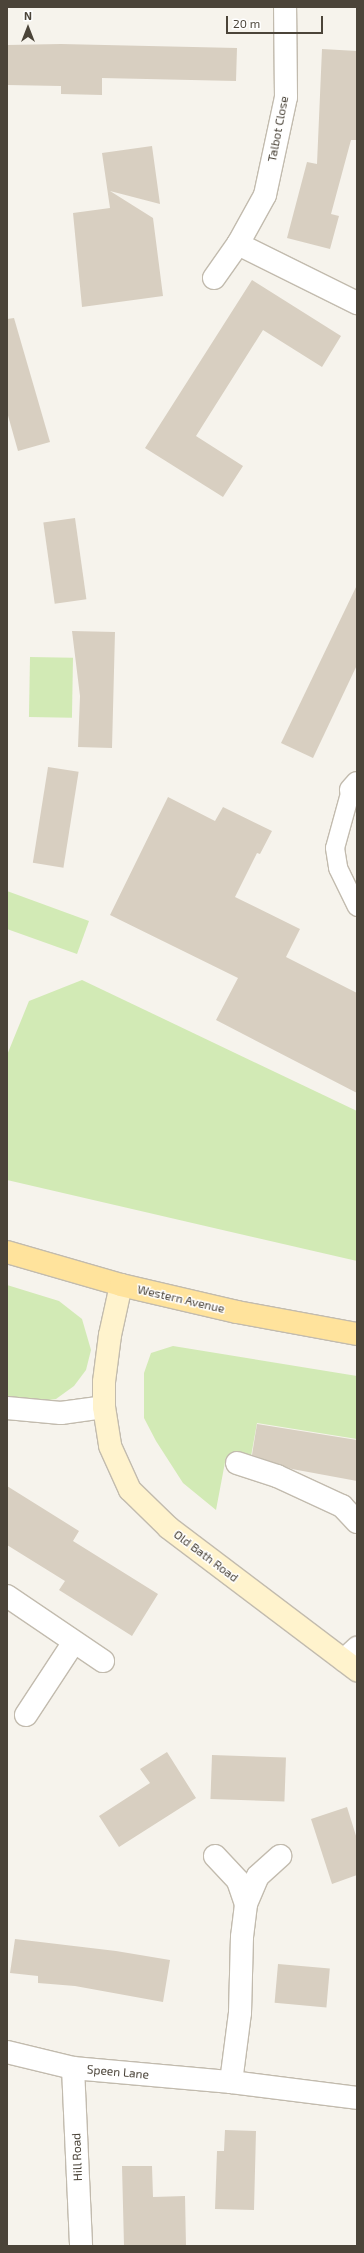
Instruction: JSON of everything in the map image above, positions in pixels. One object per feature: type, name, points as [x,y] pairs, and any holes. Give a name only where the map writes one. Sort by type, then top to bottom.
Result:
[{"type":"main road","name":"Western Avenue","points":[[7,1252],[121,1285],[237,1312],[357,1334]]},
{"type":"street","name":"Talbot Close","points":[[214,278],[238,244],[266,195],[286,97],[285,7]]},
{"type":"street","points":[[238,244],[357,303]]},
{"type":"street","name":"Old Bath Road","points":[[121,1285],[110,1335],[104,1382],[104,1407],[108,1435],[118,1469],[130,1490],[145,1507],[353,1660]]},
{"type":"street","points":[[7,1411],[61,1413],[104,1407]]},
{"type":"street","points":[[237,1463],[277,1476],[342,1506],[357,1522]]},
{"type":"street","points":[[7,1596],[103,1661]]},
{"type":"street","points":[[26,1715],[74,1642]]},
{"type":"street","points":[[215,1856],[238,1881],[246,1904]]},
{"type":"street","points":[[231,2082],[240,2013],[242,1937],[246,1904],[258,1876],[280,1856]]},
{"type":"street","name":"Speen Lane","points":[[7,2052],[73,2068],[231,2082],[357,2098]]},
{"type":"street","name":"Hill Road","points":[[73,2068],[81,2246]]},
{"type":"lane","points":[[354,786],[335,848],[338,868],[357,907]]},
{"type":"green space","points":[[30,657],[73,658],[72,718],[29,717]]},
{"type":"green space","points":[[7,891],[89,921],[77,954],[7,929]]},
{"type":"green space","points":[[82,980],[357,1111],[357,1261],[7,1180],[7,1055],[29,1001]]},
{"type":"green space","points":[[7,1285],[59,1301],[82,1319],[91,1350],[86,1370],[74,1386],[56,1399],[28,1403],[7,1400]]},
{"type":"green space","points":[[173,1346],[357,1376],[357,1439],[257,1423],[250,1462],[226,1457],[216,1510],[183,1483],[156,1441],[144,1418],[144,1373],[151,1353]]},
{"type":"building","points":[[61,44],[237,48],[236,81],[102,78],[102,95],[61,94],[61,86],[7,85],[7,45]]},
{"type":"building","points":[[322,49],[357,51],[356,140],[351,140],[331,214],[339,216],[330,249],[287,238],[307,162],[317,164]]},
{"type":"building","points":[[152,146],[160,204],[110,191],[153,218],[163,296],[82,307],[73,213],[110,208],[102,153]]},
{"type":"building","points":[[252,280],[341,336],[322,367],[263,330],[196,436],[243,466],[223,497],[145,448]]},
{"type":"building","points":[[14,318],[50,442],[18,451],[7,412],[7,319]]},
{"type":"building","points":[[75,518],[86,599],[55,604],[43,522]]},
{"type":"building","points":[[357,585],[357,665],[313,758],[281,743]]},
{"type":"building","points":[[72,631],[115,632],[112,748],[78,747],[80,696]]},
{"type":"building","points":[[48,767],[79,772],[63,868],[33,863]]},
{"type":"building","points":[[168,797],[215,821],[223,807],[272,831],[260,854],[257,853],[235,897],[300,929],[286,957],[357,993],[357,1093],[216,1020],[238,978],[110,915]]},
{"type":"building","points":[[257,1424],[357,1440],[357,1481],[292,1469],[252,1455]]},
{"type":"building","points":[[7,1486],[79,1531],[73,1541],[158,1594],[132,1636],[59,1590],[65,1581],[7,1545]]},
{"type":"building","points":[[167,1752],[196,1798],[119,1847],[99,1816],[150,1783],[140,1769]]},
{"type":"building","points":[[212,1755],[286,1758],[284,1802],[210,1799]]},
{"type":"building","points":[[347,1807],[357,1839],[357,1875],[332,1884],[311,1819]]},
{"type":"building","points":[[15,1939],[116,1951],[170,1960],[163,2002],[75,1986],[38,1983],[38,1976],[10,1973]]},
{"type":"building","points":[[278,1964],[330,1969],[326,2007],[275,2003]]},
{"type":"building","points":[[225,2130],[256,2131],[254,2210],[215,2209],[217,2151],[224,2151]]},
{"type":"building","points":[[122,2166],[152,2166],[153,2197],[185,2196],[186,2246],[124,2246]]}]
